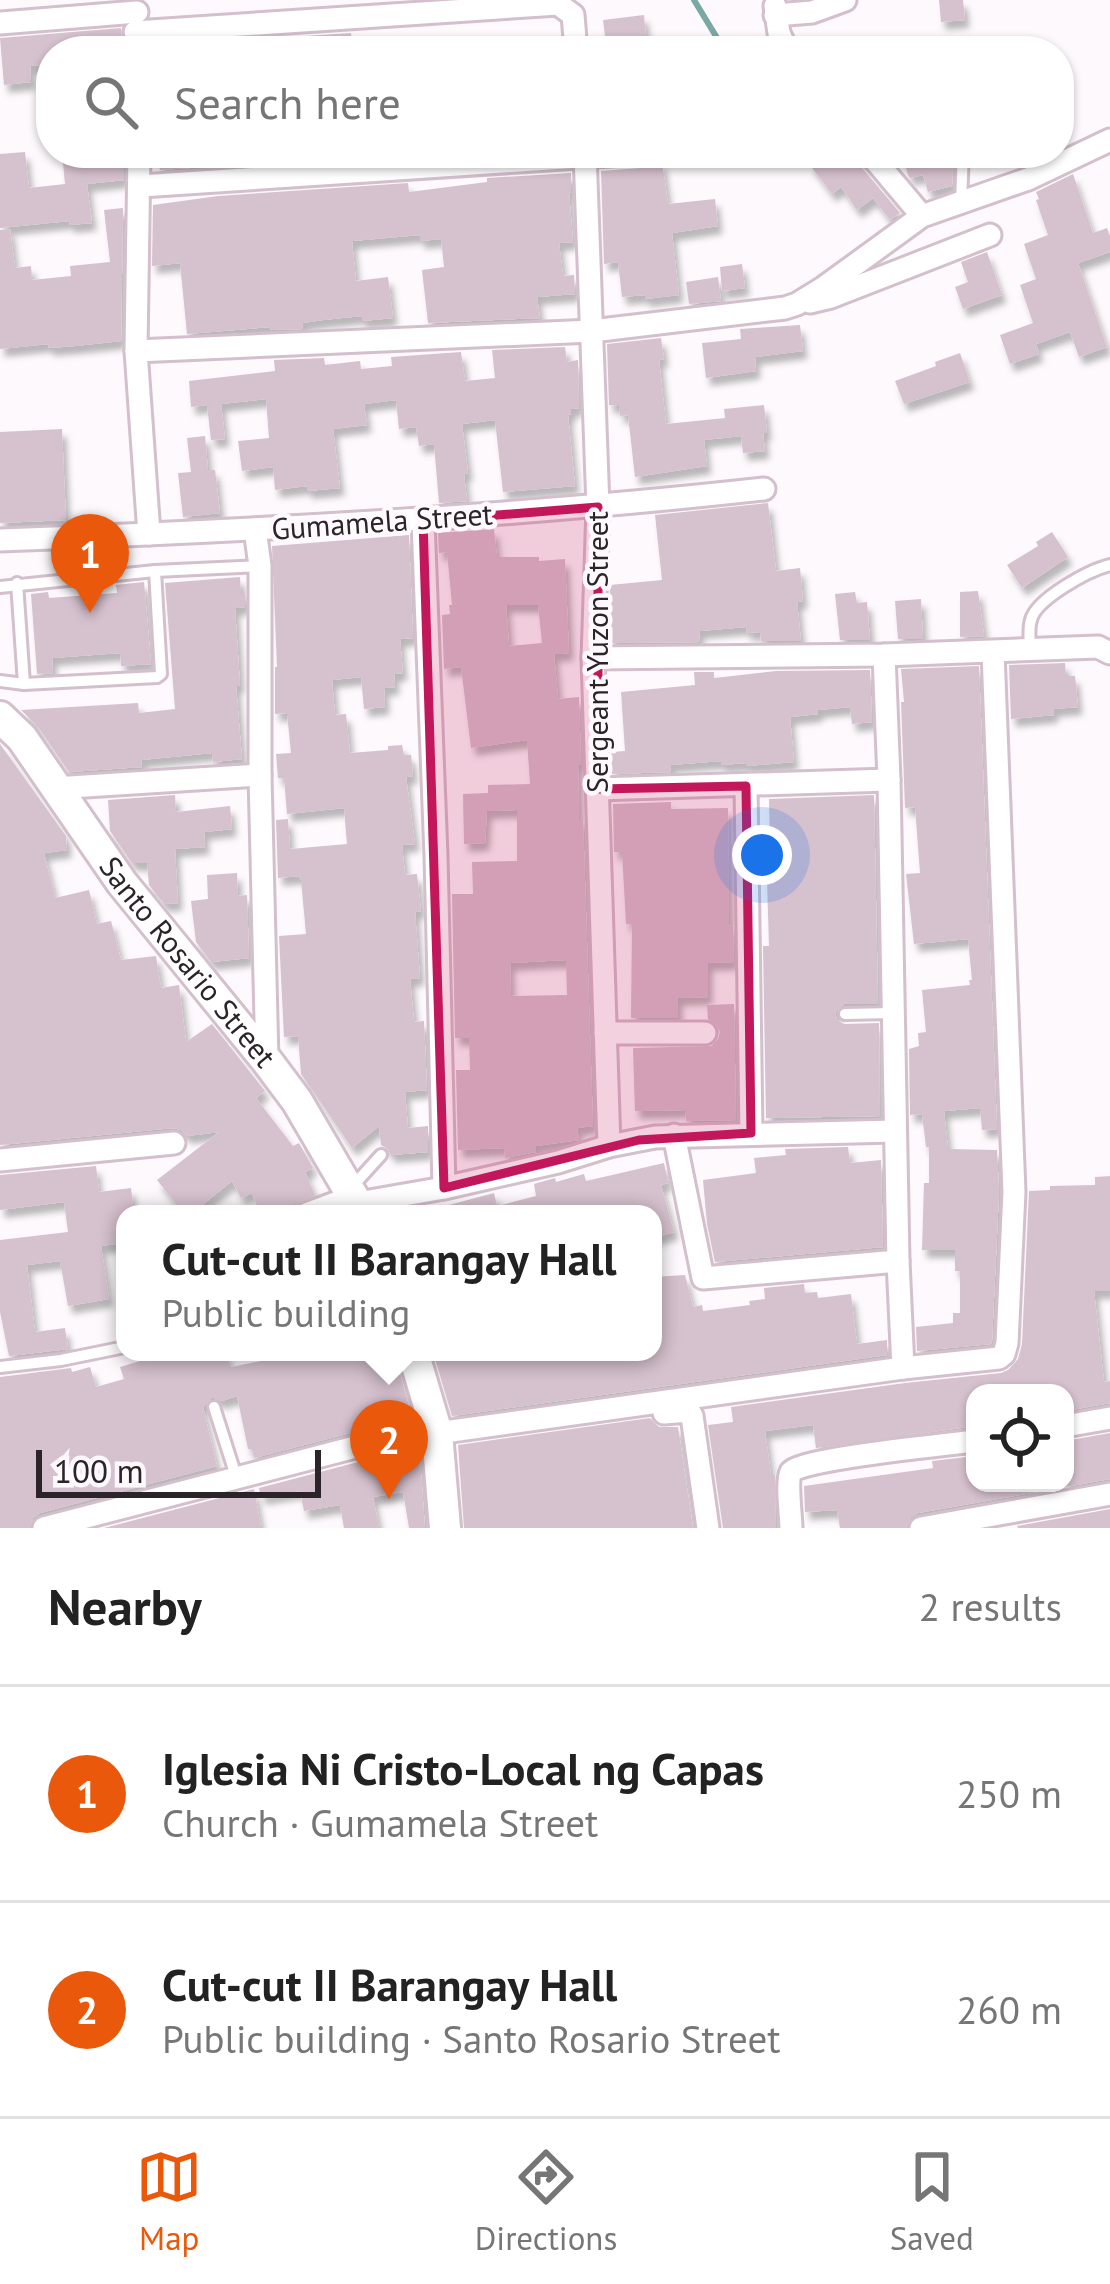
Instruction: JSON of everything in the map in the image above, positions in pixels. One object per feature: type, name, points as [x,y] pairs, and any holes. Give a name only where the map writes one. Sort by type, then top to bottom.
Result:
[{"type":"street","points":[[783,36],[775,7],[812,12],[845,0]]},
{"type":"street","points":[[0,22],[136,24],[515,3],[564,6],[573,15],[575,36]]},
{"type":"street","points":[[1074,157],[1110,140]]},
{"type":"street","points":[[140,168],[136,351],[149,535]]},
{"type":"street","points":[[141,186],[407,168]]},
{"type":"street","name":"Sergeant Yuzon Street","points":[[585,168],[598,508],[593,658],[608,1146]]},
{"type":"street","points":[[882,168],[922,216]]},
{"type":"street","points":[[797,304],[922,216],[1051,168]]},
{"type":"street","points":[[136,351],[592,331],[797,304],[831,297],[990,235]]},
{"type":"street","name":"Gumamela Street","points":[[0,540],[422,521],[764,489]]},
{"type":"street","points":[[422,521],[444,1188]]},
{"type":"street","points":[[255,530],[260,566],[268,1061]]},
{"type":"street","points":[[593,658],[1098,647],[1110,653]]},
{"type":"street","points":[[44,1528],[436,1429],[652,1405],[1004,1354],[1014,1192],[993,652]]},
{"type":"street","points":[[884,655],[903,1368]]},
{"type":"street","name":"Santo Rosario Street","points":[[0,717],[22,738],[122,883],[268,1061],[356,1200]]},
{"type":"street","points":[[54,788],[260,775]]},
{"type":"street","points":[[598,789],[889,780]]},
{"type":"street","points":[[746,786],[751,1133]]},
{"type":"street","points":[[604,1033],[705,1033]]},
{"type":"street","points":[[356,1200],[444,1188],[608,1146],[674,1135],[895,1131]]},
{"type":"street","points":[[674,1135],[703,1278],[898,1261]]},
{"type":"street","points":[[0,1160],[174,1143]]},
{"type":"street","points":[[416,1361],[436,1429],[445,1528]]},
{"type":"street","points":[[652,1405],[655,1413],[682,1410],[692,1416],[708,1528]]},
{"type":"street","points":[[1074,1424],[1110,1418]]},
{"type":"street","points":[[791,1528],[790,1473],[795,1468],[966,1442]]},
{"type":"street","points":[[921,1528],[1110,1494]]},
{"type":"lane","points":[[961,204],[962,168]]},
{"type":"lane","points":[[0,587],[260,566]]},
{"type":"lane","points":[[1030,650],[1035,611],[1089,572],[1110,566]]},
{"type":"lane","points":[[0,681],[24,684],[157,677],[161,674],[155,571]]},
{"type":"lane","points":[[17,583],[24,684]]},
{"type":"lane","points":[[845,1014],[893,1012]]},
{"type":"lane","points":[[356,1200],[381,1155]]},
{"type":"lane","points":[[0,1367],[116,1349]]},
{"type":"lane","points":[[214,1407],[236,1476]]},
{"type":"highlighted area","points":[[598,507],[598,789],[746,786],[751,1133],[639,1140],[444,1188],[423,521]]},
{"type":"building","points":[[939,0],[963,0],[965,20],[941,22]]},
{"type":"building","points":[[644,15],[646,36],[605,36],[603,20]]},
{"type":"building","points":[[121,28],[122,36],[36,36],[31,82],[4,85],[0,38]]},
{"type":"building","points":[[25,152],[29,188],[65,184],[63,168],[124,168],[124,180],[87,184],[92,223],[0,228],[0,154]]},
{"type":"building","points":[[663,168],[668,204],[715,199],[718,226],[672,233],[679,295],[622,297],[618,262],[604,264],[601,171]]},
{"type":"building","points":[[812,168],[862,168],[900,213],[890,220],[873,198],[857,210],[841,187],[832,194]]},
{"type":"building","points":[[906,168],[953,168],[952,186],[928,192],[923,175],[908,175]]},
{"type":"building","points":[[571,173],[573,242],[559,243],[563,276],[574,275],[575,294],[537,297],[540,318],[428,323],[422,270],[444,267],[441,239],[420,241],[420,235],[352,241],[356,281],[388,277],[393,318],[323,320],[302,323],[303,329],[187,334],[180,263],[152,266],[153,205],[408,183],[409,192],[487,182],[487,178]]},
{"type":"building","points":[[1073,174],[1093,233],[1107,228],[1110,236],[1110,252],[1078,263],[1107,347],[1079,357],[1070,332],[1036,344],[1039,354],[1010,364],[1000,335],[1033,323],[1020,285],[1036,279],[1024,244],[1048,235],[1036,192]]},
{"type":"building","points":[[123,208],[121,341],[0,349],[0,230],[10,229],[15,268],[31,266],[32,280],[71,276],[70,266],[110,262],[104,210]]},
{"type":"building","points":[[987,252],[1002,295],[963,309],[955,287],[968,282],[961,262]]},
{"type":"building","points":[[742,264],[745,288],[722,291],[720,267]]},
{"type":"building","points":[[718,277],[721,301],[689,304],[686,282]]},
{"type":"building","points":[[800,325],[803,351],[755,357],[756,371],[706,378],[702,343],[741,339],[740,329]]},
{"type":"building","points":[[661,338],[666,424],[725,418],[724,409],[764,405],[765,451],[743,453],[741,436],[704,440],[707,466],[635,477],[628,415],[620,416],[619,406],[609,405],[607,344]]},
{"type":"building","points":[[565,347],[567,362],[578,360],[579,408],[568,415],[575,486],[503,492],[495,420],[462,424],[467,501],[439,503],[434,444],[419,446],[416,427],[399,429],[396,400],[364,404],[367,425],[333,429],[340,488],[275,490],[273,467],[242,471],[238,441],[269,438],[266,399],[221,404],[225,439],[211,440],[207,405],[191,407],[189,381],[275,371],[274,360],[324,358],[325,365],[360,361],[361,369],[392,366],[391,357],[461,352],[465,381],[495,378],[492,350]]},
{"type":"building","points":[[960,353],[970,382],[904,404],[895,381]]},
{"type":"building","points":[[62,429],[66,520],[0,523],[0,432]]},
{"type":"building","points":[[205,436],[220,513],[183,517],[178,473],[191,472],[187,438]]},
{"type":"building","points":[[768,503],[776,571],[800,568],[801,641],[761,641],[760,632],[747,633],[746,627],[699,631],[700,642],[609,643],[610,585],[662,580],[655,515]]},
{"type":"building","points":[[494,529],[497,557],[565,559],[569,653],[554,654],[558,699],[579,697],[579,819],[583,819],[593,1126],[577,1128],[579,1140],[536,1146],[536,1152],[505,1158],[504,1148],[458,1150],[456,1070],[470,1070],[469,1038],[455,1038],[452,894],[473,894],[472,862],[517,861],[517,810],[487,811],[485,843],[464,844],[463,794],[488,793],[488,785],[530,784],[527,740],[471,748],[461,667],[444,669],[442,615],[450,614],[452,605],[447,552],[439,553],[438,533]],"holes":[[[506,605],[538,605],[542,643],[509,646]],[[566,960],[567,995],[511,996],[510,963]]]},
{"type":"building","points":[[1052,532],[1068,557],[1022,588],[1007,565]]},
{"type":"building","points":[[409,535],[413,638],[400,639],[403,673],[394,674],[395,687],[384,688],[385,707],[364,709],[361,677],[332,680],[335,715],[346,714],[350,753],[402,745],[404,755],[411,755],[413,776],[406,777],[415,844],[402,845],[405,875],[417,874],[421,911],[415,912],[420,978],[410,979],[414,1022],[424,1021],[427,1090],[405,1092],[408,1128],[428,1126],[428,1152],[391,1155],[381,1145],[379,1126],[352,1148],[301,1074],[298,1036],[284,1037],[279,936],[306,934],[299,876],[278,878],[276,820],[288,819],[290,849],[347,844],[344,808],[287,814],[276,754],[291,753],[287,713],[275,714],[272,546]]},
{"type":"building","points":[[240,577],[245,607],[235,608],[242,759],[213,762],[212,753],[141,760],[142,767],[69,772],[21,710],[138,703],[139,713],[175,709],[165,583]]},
{"type":"building","points":[[144,582],[151,664],[121,666],[120,653],[52,658],[53,673],[37,674],[31,594],[48,592],[49,598],[117,593],[116,585]]},
{"type":"building","points":[[978,591],[984,636],[960,637],[960,592]]},
{"type":"building","points":[[855,592],[857,603],[867,602],[870,640],[840,640],[835,594]]},
{"type":"building","points":[[921,599],[923,639],[898,639],[895,601]]},
{"type":"building","points":[[1065,663],[1066,676],[1075,676],[1078,707],[1053,709],[1054,715],[1011,719],[1009,665]]},
{"type":"building","points":[[979,666],[997,1129],[982,1130],[980,1108],[944,1111],[948,1149],[997,1150],[992,1341],[917,1351],[916,1327],[953,1323],[953,1313],[960,1313],[960,1271],[955,1271],[955,1250],[922,1250],[929,1147],[922,1114],[910,1115],[909,1049],[919,1046],[918,1033],[926,1032],[922,990],[970,985],[972,980],[968,939],[914,944],[906,874],[920,873],[915,807],[905,808],[901,669]]},
{"type":"building","points":[[870,670],[872,722],[852,724],[850,707],[790,717],[794,762],[746,766],[721,765],[721,761],[670,765],[671,772],[612,774],[611,752],[625,751],[621,692],[695,685],[694,672],[714,672],[714,678],[776,671]]},
{"type":"building","points":[[0,744],[66,836],[67,850],[44,853],[55,898],[89,890],[97,924],[111,921],[121,960],[156,956],[161,988],[179,985],[186,1042],[212,1024],[265,1091],[256,1098],[293,1146],[299,1143],[313,1168],[305,1172],[315,1195],[295,1205],[257,1205],[252,1193],[241,1198],[232,1181],[202,1205],[177,1205],[157,1180],[219,1132],[187,1136],[173,1128],[0,1145]]},
{"type":"building","points":[[175,795],[176,812],[230,806],[232,829],[204,832],[205,847],[175,849],[178,903],[164,904],[149,885],[147,863],[132,863],[110,831],[108,800]]},
{"type":"building","points":[[874,795],[878,1004],[844,1004],[835,1013],[844,1024],[879,1023],[880,1116],[766,1118],[763,946],[769,946],[769,799]]},
{"type":"building","points":[[671,802],[671,809],[728,808],[734,962],[708,963],[708,997],[678,998],[678,1018],[631,1018],[632,924],[626,924],[622,852],[614,852],[613,804]]},
{"type":"building","points":[[237,873],[238,896],[247,895],[249,958],[211,962],[196,942],[191,901],[208,899],[207,875]]},
{"type":"building","points":[[734,1004],[736,1120],[686,1121],[685,1110],[635,1111],[633,1048],[711,1046],[720,1032],[708,1019],[707,1005]]},
{"type":"building","points":[[848,1147],[850,1163],[881,1160],[883,1247],[715,1262],[703,1180],[756,1173],[754,1158],[786,1155],[785,1149]]},
{"type":"building","points":[[664,1163],[668,1183],[661,1185],[674,1232],[662,1235],[662,1205],[501,1205],[536,1196],[534,1184],[555,1178],[556,1182],[584,1174],[586,1181]]},
{"type":"building","points":[[96,1166],[99,1192],[131,1188],[133,1205],[116,1205],[116,1244],[101,1246],[109,1299],[68,1306],[60,1261],[27,1265],[35,1332],[65,1328],[68,1349],[9,1356],[0,1312],[0,1240],[68,1232],[64,1202],[0,1210],[0,1175]]},
{"type":"building","points":[[1110,1176],[1110,1291],[1094,1291],[1110,1403],[1074,1409],[1074,1384],[966,1384],[966,1427],[816,1448],[813,1425],[765,1431],[771,1475],[775,1475],[776,1528],[723,1528],[708,1425],[733,1422],[731,1407],[1008,1370],[1022,1344],[1029,1191],[1095,1185],[1095,1177]]},
{"type":"building","points":[[494,1193],[497,1205],[449,1205]]},
{"type":"building","points":[[685,1275],[693,1307],[702,1305],[703,1311],[750,1305],[749,1301],[765,1299],[764,1288],[804,1284],[805,1293],[817,1292],[818,1298],[851,1294],[857,1344],[887,1340],[887,1355],[452,1416],[436,1361],[662,1361],[662,1276]]},
{"type":"building","points":[[140,1361],[229,1361],[231,1367],[261,1361],[396,1361],[412,1417],[254,1458],[237,1396],[222,1401],[212,1397],[203,1407],[217,1466],[40,1513],[29,1528],[0,1528],[0,1377],[90,1367],[96,1387],[124,1379],[120,1367]]},
{"type":"building","points":[[650,1418],[659,1427],[678,1427],[693,1528],[464,1528],[458,1445]]},
{"type":"building","points":[[1110,1433],[1110,1479],[1074,1485],[1074,1439]]},
{"type":"building","points":[[419,1446],[425,1528],[409,1528],[403,1492],[373,1497],[379,1528],[344,1528],[340,1505],[304,1511],[300,1491],[261,1497],[259,1488]]},
{"type":"building","points":[[966,1457],[966,1492],[1037,1492],[918,1513],[906,1528],[840,1528],[837,1510],[805,1512],[804,1486],[933,1468],[932,1461]]},
{"type":"building","points":[[254,1489],[261,1528],[104,1528]]},
{"type":"building","points":[[1110,1509],[1110,1528],[1017,1526]]},
{"type":"waterway","points":[[694,0],[716,36]]},
{"type":"place","name":"Iglesia Ni Cristo-Local ng Capas","points":[[90,613]]},
{"type":"place","name":"Cut-cut II Barangay Hall","points":[[389,1499]]}]
